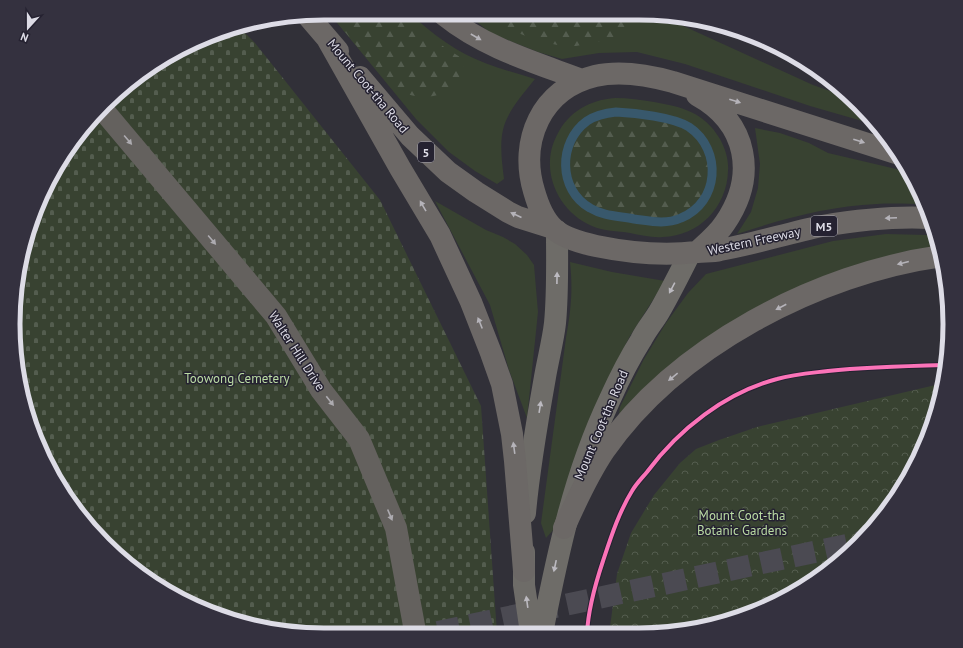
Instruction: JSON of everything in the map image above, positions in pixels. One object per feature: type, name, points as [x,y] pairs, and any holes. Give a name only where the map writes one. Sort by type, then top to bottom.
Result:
[{"type":"highway","points":[[451,20],[465,30],[508,53],[582,80]]},
{"type":"highway","name":"Mount Coot-tha Road","points":[[312,21],[410,136],[448,172],[508,212],[518,217],[555,229]]},
{"type":"highway","points":[[328,40],[400,168],[440,235],[471,302],[491,353],[502,384],[512,434],[524,571]]},
{"type":"highway","points":[[555,229],[542,214],[531,183],[528,161],[531,138],[546,107],[566,89],[582,80],[594,76],[614,73],[658,78],[711,93],[889,151]]},
{"type":"highway","points":[[658,78],[698,95],[720,111],[738,136],[743,155],[744,180],[736,205],[725,224],[694,253]]},
{"type":"highway","name":"Western Freeway","points":[[694,253],[720,250],[822,226],[892,217],[924,218]]},
{"type":"highway","name":"5","points":[[555,229],[565,236],[583,242],[624,251],[650,254],[694,253]]},
{"type":"highway","points":[[564,528],[590,473],[626,422],[658,390],[701,354],[743,326],[792,301],[847,279],[921,259],[935,257]]},
{"type":"main road","points":[[530,628],[524,585],[524,530],[527,494],[555,321],[557,274],[555,229]]},
{"type":"main road","name":"Mount Coot-tha Road","points":[[543,628],[564,528],[574,489],[591,443],[626,366],[694,253]]},
{"type":"lane","name":"Walter Hill Drive","points":[[105,113],[276,316],[321,390],[359,439],[396,528],[414,628]]},
{"type":"green space","points":[[335,20],[418,20],[437,36],[465,54],[491,65],[535,79],[514,107],[504,126],[501,145],[504,179],[497,184],[475,171],[449,152],[416,119]]},
{"type":"green space","points":[[335,20],[402,20],[463,59],[463,69],[461,74],[450,89],[442,93],[426,97],[409,95],[393,89]]},
{"type":"green space","points":[[475,20],[639,20],[676,23],[813,85],[837,93],[866,122],[810,106],[685,64],[637,52],[599,53],[562,59],[538,52],[490,33]]},
{"type":"green space","points":[[490,20],[634,20],[634,24],[622,34],[597,42],[576,46],[552,44],[526,36]]},
{"type":"green space","name":"Toowong Cemetery","points":[[243,31],[255,43],[380,200],[481,406],[497,628],[324,628],[284,625],[245,618],[190,597],[155,577],[139,565],[124,553],[95,524],[71,493],[61,476],[51,458],[36,422],[30,403],[23,364],[20,324],[21,304],[30,245],[51,190],[71,155],[83,139],[95,124],[124,95],[155,71],[190,51]]},
{"type":"green space","points":[[615,98],[654,102],[674,106],[692,112],[707,123],[720,139],[725,150],[728,163],[726,184],[716,207],[709,217],[699,225],[676,235],[663,237],[651,237],[606,230],[596,228],[580,219],[569,210],[561,200],[551,175],[550,161],[552,148],[557,135],[568,119],[581,108],[597,101]]},
{"type":"green space","points":[[616,114],[679,125],[687,129],[699,140],[708,157],[710,173],[707,190],[700,202],[695,207],[676,218],[654,220],[599,210],[582,199],[571,182],[568,172],[569,152],[572,142],[580,131],[590,122],[602,117]]},
{"type":"green space","points":[[755,128],[780,133],[809,143],[828,153],[901,170],[918,204],[883,204],[841,207],[788,218],[737,234],[751,212],[758,188],[760,164]]},
{"type":"green space","points":[[435,201],[486,230],[515,244],[527,255],[534,265],[538,312],[527,418],[509,370],[490,305]]},
{"type":"green space","points":[[886,234],[927,235],[930,235],[933,247],[847,269],[623,415],[619,414],[620,407],[644,359],[666,323],[688,293],[706,274],[833,241]]},
{"type":"green space","points":[[570,262],[612,272],[665,281],[630,336],[613,369],[555,528],[546,538],[541,523],[570,309]]},
{"type":"green space","name":"Mount Coot-tha Botanic Gardens","points":[[937,385],[933,403],[920,440],[912,458],[892,493],[868,524],[854,539],[839,553],[808,577],[773,597],[718,618],[659,627],[610,628],[617,574],[631,533],[654,495],[680,463],[696,449],[757,427]]},
{"type":"waterway","points":[[616,112],[664,118],[689,127],[700,137],[707,149],[711,162],[712,176],[709,189],[703,201],[694,211],[675,220],[663,222],[652,221],[600,213],[579,200],[572,190],[567,178],[567,153],[571,141],[577,130],[587,121],[594,117],[616,112]]},
{"type":"tunnel","points":[[457,628],[848,545]]},
{"type":"cycle path","points":[[588,628],[590,606],[597,579],[609,543],[627,499],[635,486],[660,456],[688,427],[704,415],[739,393],[758,385],[790,376],[815,372],[902,366],[940,365]]}]
